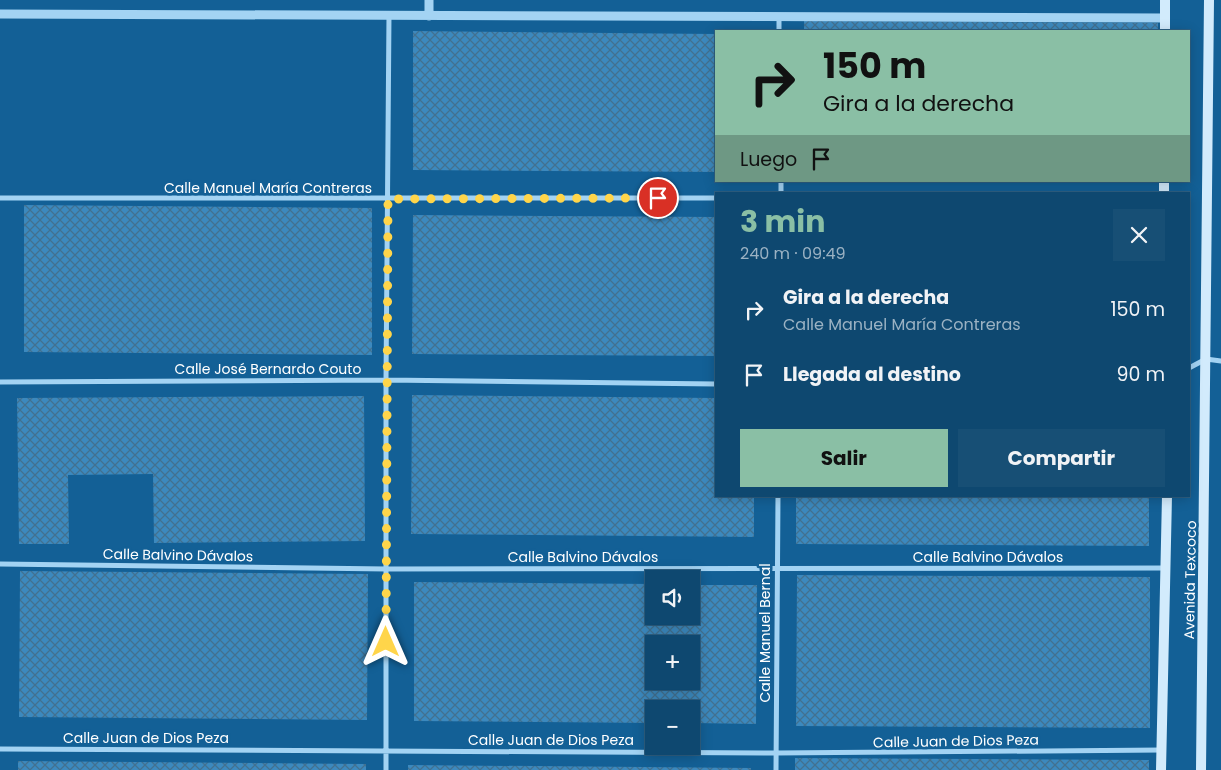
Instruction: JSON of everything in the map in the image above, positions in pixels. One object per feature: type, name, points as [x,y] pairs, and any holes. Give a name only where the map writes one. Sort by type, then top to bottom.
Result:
[{"type":"main road","points":[[1165,0],[1165,30]]},
{"type":"main road","name":"Avenida Texcoco","points":[[1201,770],[1209,0]]},
{"type":"main road","name":"Avenida Texcoco","points":[[1161,770],[1167,568],[1167,497]]},
{"type":"street","points":[[429,16],[430,0]]},
{"type":"street","points":[[0,14],[1165,18]]},
{"type":"street","points":[[386,770],[386,380],[389,15]]},
{"type":"street","points":[[779,16],[779,30]]},
{"type":"street","name":"Calle Manuel María Contreras","points":[[0,198],[715,198]]},
{"type":"street","points":[[1190,367],[1206,359],[1221,361]]},
{"type":"street","name":"Calle José Bernardo Couto","points":[[0,382],[386,380],[715,384]]},
{"type":"street","name":"Calle Manuel Bernal","points":[[776,770],[778,497]]},
{"type":"street","name":"Calle Balvino Dávalos","points":[[0,564],[386,569],[1167,568]]},
{"type":"street","name":"Calle Juan de Dios Peza","points":[[0,748],[776,753],[1162,750]]},
{"type":"building","points":[[804,21],[1158,23],[1158,30],[804,30]]},
{"type":"building","points":[[413,31],[715,34],[715,172],[413,170]]},
{"type":"building","points":[[24,205],[372,208],[372,355],[24,352]]},
{"type":"building","points":[[413,215],[715,217],[715,356],[412,354]]},
{"type":"building","points":[[412,395],[715,398],[715,497],[754,497],[754,537],[411,534]]},
{"type":"building","points":[[364,396],[365,541],[154,543],[153,474],[68,475],[69,544],[19,544],[17,398]]},
{"type":"building","points":[[796,497],[1149,497],[1149,546],[796,544]]},
{"type":"building","points":[[20,571],[368,574],[367,720],[19,717]]},
{"type":"building","points":[[797,575],[1150,577],[1150,728],[796,726]]},
{"type":"building","points":[[414,582],[645,584],[645,625],[700,625],[700,585],[757,585],[756,724],[700,723],[700,700],[645,700],[645,723],[414,721]]},
{"type":"building","points":[[795,758],[1149,760],[1149,770],[795,770]]},
{"type":"building","points":[[18,761],[366,764],[366,770],[18,770]]},
{"type":"building","points":[[408,765],[751,768],[751,770],[408,770]]},
{"type":"route","points":[[386,642],[388,199],[658,198]]}]
